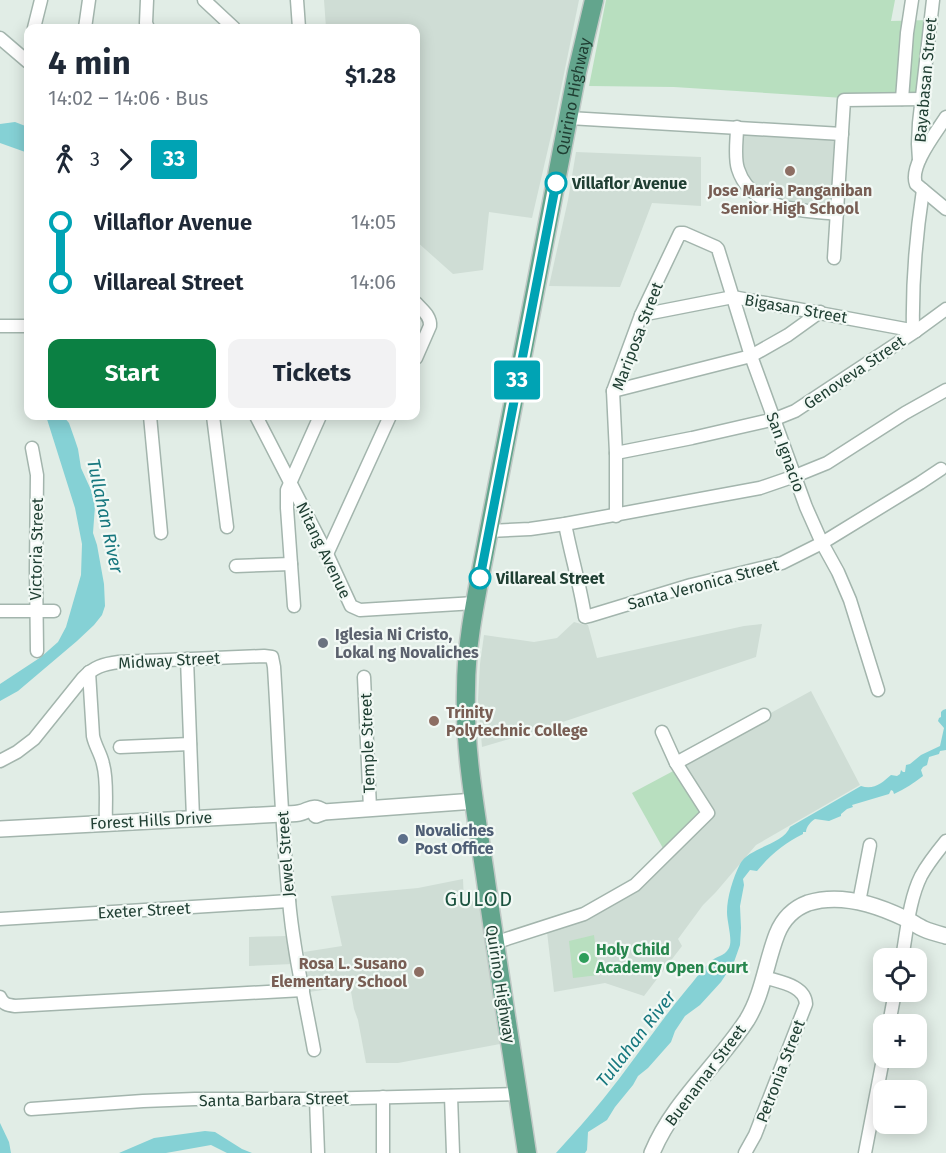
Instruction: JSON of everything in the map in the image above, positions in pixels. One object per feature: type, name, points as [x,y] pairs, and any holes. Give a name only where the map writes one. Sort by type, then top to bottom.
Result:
[{"type":"main road","name":"Quirino Highway","points":[[528,1153],[494,943],[467,742],[466,687],[475,603],[594,0]]},
{"type":"street","points":[[35,24],[41,0]]},
{"type":"street","points":[[86,24],[90,0]]},
{"type":"street","points":[[146,24],[147,0]]},
{"type":"street","points":[[204,0],[230,24]]},
{"type":"street","points":[[297,0],[299,24]]},
{"type":"street","points":[[902,99],[912,0]]},
{"type":"street","name":"Bayabasan Street","points":[[919,160],[918,144],[933,0]]},
{"type":"street","points":[[0,38],[24,55]]},
{"type":"street","points":[[834,258],[844,100],[922,99]]},
{"type":"street","points":[[946,117],[919,160],[914,176],[916,184],[946,208]]},
{"type":"street","points":[[569,118],[842,134]]},
{"type":"street","points":[[737,127],[737,167],[743,181],[756,195],[770,203],[789,209],[837,214]]},
{"type":"street","points":[[914,331],[912,296],[916,238],[923,190]]},
{"type":"street","name":"San Ignacio","points":[[680,233],[716,247],[751,356],[806,507],[850,600],[878,690]]},
{"type":"street","name":"Mariposa Street","points":[[616,516],[613,392],[641,315],[680,233]]},
{"type":"street","name":"Bigasan Street","points":[[641,315],[733,297],[914,331]]},
{"type":"street","points":[[420,307],[430,321],[420,349]]},
{"type":"street","name":"Genoveva Street","points":[[616,453],[775,419],[795,411],[946,309]]},
{"type":"street","points":[[613,392],[751,356],[788,335],[820,312]]},
{"type":"street","points":[[0,326],[24,326]]},
{"type":"street","points":[[489,531],[565,524],[616,516],[760,488],[827,463],[905,413],[946,390]]},
{"type":"street","points":[[150,420],[161,533]]},
{"type":"street","points":[[214,420],[227,527]]},
{"type":"street","name":"Nitang Avenue","points":[[258,420],[350,603],[355,608],[475,603]]},
{"type":"street","points":[[294,606],[287,490],[318,420]]},
{"type":"street","points":[[327,554],[388,420]]},
{"type":"street","name":"Victoria Street","points":[[32,448],[37,474],[37,651]]},
{"type":"street","name":"Santa Veronica Street","points":[[565,524],[585,617],[691,585],[782,563],[822,543],[941,469]]},
{"type":"street","points":[[236,566],[291,564]]},
{"type":"street","points":[[0,611],[54,611]]},
{"type":"street","name":"Midway Street","points":[[89,672],[107,663],[272,657]]},
{"type":"street","name":"Jewel Street","points":[[272,657],[289,901],[314,1050]]},
{"type":"street","points":[[187,659],[193,818]]},
{"type":"street","points":[[0,761],[34,739],[89,672]]},
{"type":"street","points":[[89,672],[94,744],[101,755],[105,770],[106,823]]},
{"type":"street","name":"Temple Street","points":[[364,677],[369,808]]},
{"type":"street","points":[[676,763],[764,715]]},
{"type":"street","points":[[494,943],[584,914],[635,885],[708,813],[676,763],[662,732]]},
{"type":"street","points":[[120,747],[190,744]]},
{"type":"street","name":"Forest Hills Drive","points":[[0,829],[302,813],[308,808],[318,808],[324,812],[475,801]]},
{"type":"street","points":[[904,948],[916,889],[921,876],[946,841]]},
{"type":"street","points":[[859,902],[870,845]]},
{"type":"street","name":"Buenamar Street","points":[[652,1153],[671,1118],[749,1016],[756,1002],[778,930],[788,915],[800,906],[818,900],[842,899],[859,902],[885,910],[924,929],[946,936]]},
{"type":"street","name":"Exeter Street","points":[[0,919],[289,901]]},
{"type":"street","name":"Petronia Street","points":[[745,1153],[755,1135],[806,1004],[806,999],[794,987],[764,977]]},
{"type":"street","points":[[0,997],[7,1005],[15,1006],[303,990]]},
{"type":"street","points":[[865,1153],[881,1068]]},
{"type":"street","name":"Santa Barbara Street","points":[[31,1109],[143,1101],[518,1094]]},
{"type":"street","points":[[451,1096],[453,1153]]},
{"type":"street","points":[[382,1097],[383,1153]]},
{"type":"street","points":[[316,1099],[318,1153]]},
{"type":"shaded area","points":[[324,0],[579,0],[532,218],[489,212],[483,270],[453,274],[420,245],[420,24],[326,24]]},
{"type":"shaded area","name":"Jose Maria Panganiban Senior High School","points":[[744,134],[835,140],[832,205],[790,203],[773,198],[755,188],[743,165]]},
{"type":"shaded area","points":[[576,152],[701,157],[701,206],[652,203],[620,287],[549,286]]},
{"type":"shaded area","points":[[574,622],[588,625],[597,658],[762,624],[756,657],[482,747],[478,700],[484,635],[534,642],[557,638]]},
{"type":"shaded area","points":[[811,691],[860,785],[756,845],[703,905],[678,939],[682,946],[644,996],[605,983],[554,992],[547,932],[586,918],[713,814],[679,763]]},
{"type":"shaded area","name":"Rosa L. Susano Elementary School","points":[[463,879],[464,902],[482,900],[500,1044],[398,1063],[366,1063],[350,986],[309,992],[304,952],[342,946],[331,896],[418,888]]},
{"type":"shaded area","points":[[287,936],[292,964],[249,966],[249,937]]},
{"type":"green space","points":[[606,0],[895,0],[891,21],[929,20],[921,103],[674,87],[589,86]]},
{"type":"green space","points":[[677,769],[707,812],[664,850],[632,793]]},
{"type":"green space","name":"Holy Child Academy Open Court","points":[[594,935],[599,975],[573,978],[569,941]]},
{"type":"water","points":[[15,122],[24,125],[24,152],[0,143],[0,124]]},
{"type":"water","points":[[47,420],[66,420],[69,423],[78,449],[81,468],[91,490],[95,506],[93,533],[104,584],[105,606],[102,615],[94,625],[77,641],[18,691],[0,701],[0,684],[41,657],[58,642],[66,627],[81,575],[82,544],[75,508]]},
{"type":"water","points":[[946,709],[946,750],[929,757],[927,765],[921,770],[923,776],[894,794],[891,790],[889,794],[852,805],[853,807],[847,809],[841,816],[829,821],[815,819],[809,824],[806,832],[778,850],[757,871],[750,870],[743,879],[740,945],[734,962],[721,982],[700,1005],[685,1016],[671,1042],[638,1076],[607,1120],[588,1132],[585,1153],[556,1153],[604,1098],[702,971],[729,948],[728,900],[735,875],[744,858],[780,838],[790,827],[861,786],[874,786],[891,775],[897,776],[901,770],[905,772],[906,765],[940,746],[944,728],[938,721],[941,712]]},
{"type":"water","points":[[0,1123],[9,1142],[11,1153],[0,1153]]},
{"type":"water","points":[[205,1131],[215,1132],[252,1153],[227,1153],[211,1145],[166,1153],[119,1153],[154,1138]]},
{"type":"bus line","name":"33","points":[[480,578],[556,183]]},
{"type":"place","name":"Jose Maria Panganiban Senior High School","points":[[790,171]]},
{"type":"place","name":"Villaflor Avenue","points":[[556,183]]},
{"type":"place","name":"Villareal Street","points":[[480,578]]},
{"type":"place","name":"Iglesia Ni Cristo, Lokal ng Novaliches","points":[[323,643]]},
{"type":"place","name":"Trinity Polytechnic College","points":[[434,721]]},
{"type":"place","name":"Novaliches Post Office","points":[[403,839]]},
{"type":"place","name":"Holy Child Academy Open Court","points":[[584,958]]},
{"type":"place","name":"Rosa L. Susano Elementary School","points":[[419,972]]},
{"type":"district","name":"GULOD","points":[[479,899]]},
{"type":"water label","name":"Tullahan River","points":[[105,516]]},
{"type":"water label","name":"Tullahan River","points":[[636,1039]]}]
